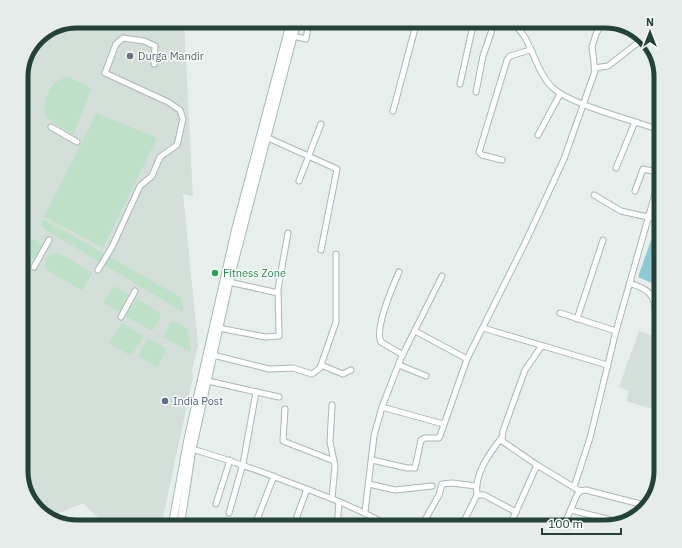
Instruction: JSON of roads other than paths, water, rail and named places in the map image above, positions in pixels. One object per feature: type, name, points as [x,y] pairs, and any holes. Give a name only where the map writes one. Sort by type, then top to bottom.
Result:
[{"type":"main road","points":[[174,520],[234,232],[289,28]]},
{"type":"main road","points":[[181,520],[189,448],[208,381],[229,282],[295,28]]},
{"type":"street","points":[[293,36],[306,39],[308,28]]},
{"type":"street","points":[[393,111],[415,28]]},
{"type":"street","points":[[460,84],[472,28]]},
{"type":"street","points":[[476,92],[484,56],[493,28]]},
{"type":"street","points":[[519,28],[548,83],[560,94],[582,104],[654,128]]},
{"type":"street","points":[[372,460],[407,468],[414,468],[421,440],[425,438],[439,438],[467,359],[544,204],[564,159],[582,104],[595,71],[592,47],[599,28]]},
{"type":"street","points":[[98,270],[112,247],[140,186],[152,176],[160,157],[176,146],[183,119],[180,110],[168,102],[106,73],[116,44],[123,38],[144,42],[155,46],[154,64]]},
{"type":"street","points":[[594,68],[608,66],[630,49]]},
{"type":"street","points":[[502,160],[482,155],[479,152],[507,60],[510,56],[530,50]]},
{"type":"street","points":[[538,135],[560,94]]},
{"type":"street","points":[[616,168],[635,122]]},
{"type":"street","points":[[299,181],[322,124]]},
{"type":"street","points":[[51,127],[77,142]]},
{"type":"street","points":[[266,138],[337,169],[321,250]]},
{"type":"street","points":[[635,191],[642,169],[645,168],[654,171]]},
{"type":"street","points":[[594,195],[622,211],[654,218]]},
{"type":"street","points":[[574,487],[590,438],[616,331],[654,197]]},
{"type":"street","points":[[219,328],[265,337],[279,336],[278,293],[288,233]]},
{"type":"street","points":[[34,267],[49,240]]},
{"type":"street","points":[[577,318],[603,240]]},
{"type":"street","points":[[213,355],[269,369],[288,368],[312,374],[317,372],[321,366],[336,322],[336,254]]},
{"type":"street","points":[[399,272],[382,318],[379,339],[381,342],[403,354]]},
{"type":"street","points":[[365,512],[374,436],[382,407],[403,354],[442,276]]},
{"type":"street","points":[[229,282],[278,293]]},
{"type":"street","points":[[630,283],[649,292],[654,304]]},
{"type":"street","points":[[121,317],[135,291]]},
{"type":"street","points":[[560,313],[616,331]]},
{"type":"street","points":[[483,328],[541,347],[607,365]]},
{"type":"street","points":[[415,331],[467,359]]},
{"type":"street","points":[[464,520],[477,495],[476,486],[486,460],[502,437],[525,370],[541,347]]},
{"type":"street","points":[[399,364],[426,376]]},
{"type":"street","points":[[321,366],[343,374],[351,370]]},
{"type":"street","points":[[208,381],[280,397]]},
{"type":"street","points":[[229,513],[243,464],[256,392]]},
{"type":"street","points":[[332,405],[330,442],[334,462],[332,498]]},
{"type":"street","points":[[382,407],[443,424]]},
{"type":"street","points":[[285,409],[283,442],[334,462]]},
{"type":"street","points":[[502,437],[505,444],[536,465],[580,491],[586,490],[641,504]]},
{"type":"street","points":[[189,448],[243,464],[307,488],[365,512],[379,520]]},
{"type":"street","points":[[216,504],[230,460]]},
{"type":"street","points":[[512,520],[536,465]]},
{"type":"street","points":[[257,520],[274,476]]},
{"type":"street","points":[[425,520],[439,495],[442,484],[452,483],[476,486]]},
{"type":"street","points":[[369,484],[395,490],[432,486]]},
{"type":"street","points":[[296,520],[307,488]]},
{"type":"street","points":[[566,520],[580,491]]},
{"type":"street","points":[[477,495],[484,495],[516,512]]},
{"type":"street","points":[[338,520],[339,502]]},
{"type":"street","points":[[571,510],[604,520]]},
{"type":"water","points":[[654,232],[654,284],[638,277]]},
{"type":"place","name":"Durga Mandir","points":[[130,56]]},
{"type":"place","name":"Fitness Zone","points":[[215,273]]},
{"type":"place","name":"India Post","points":[[165,401]]}]
